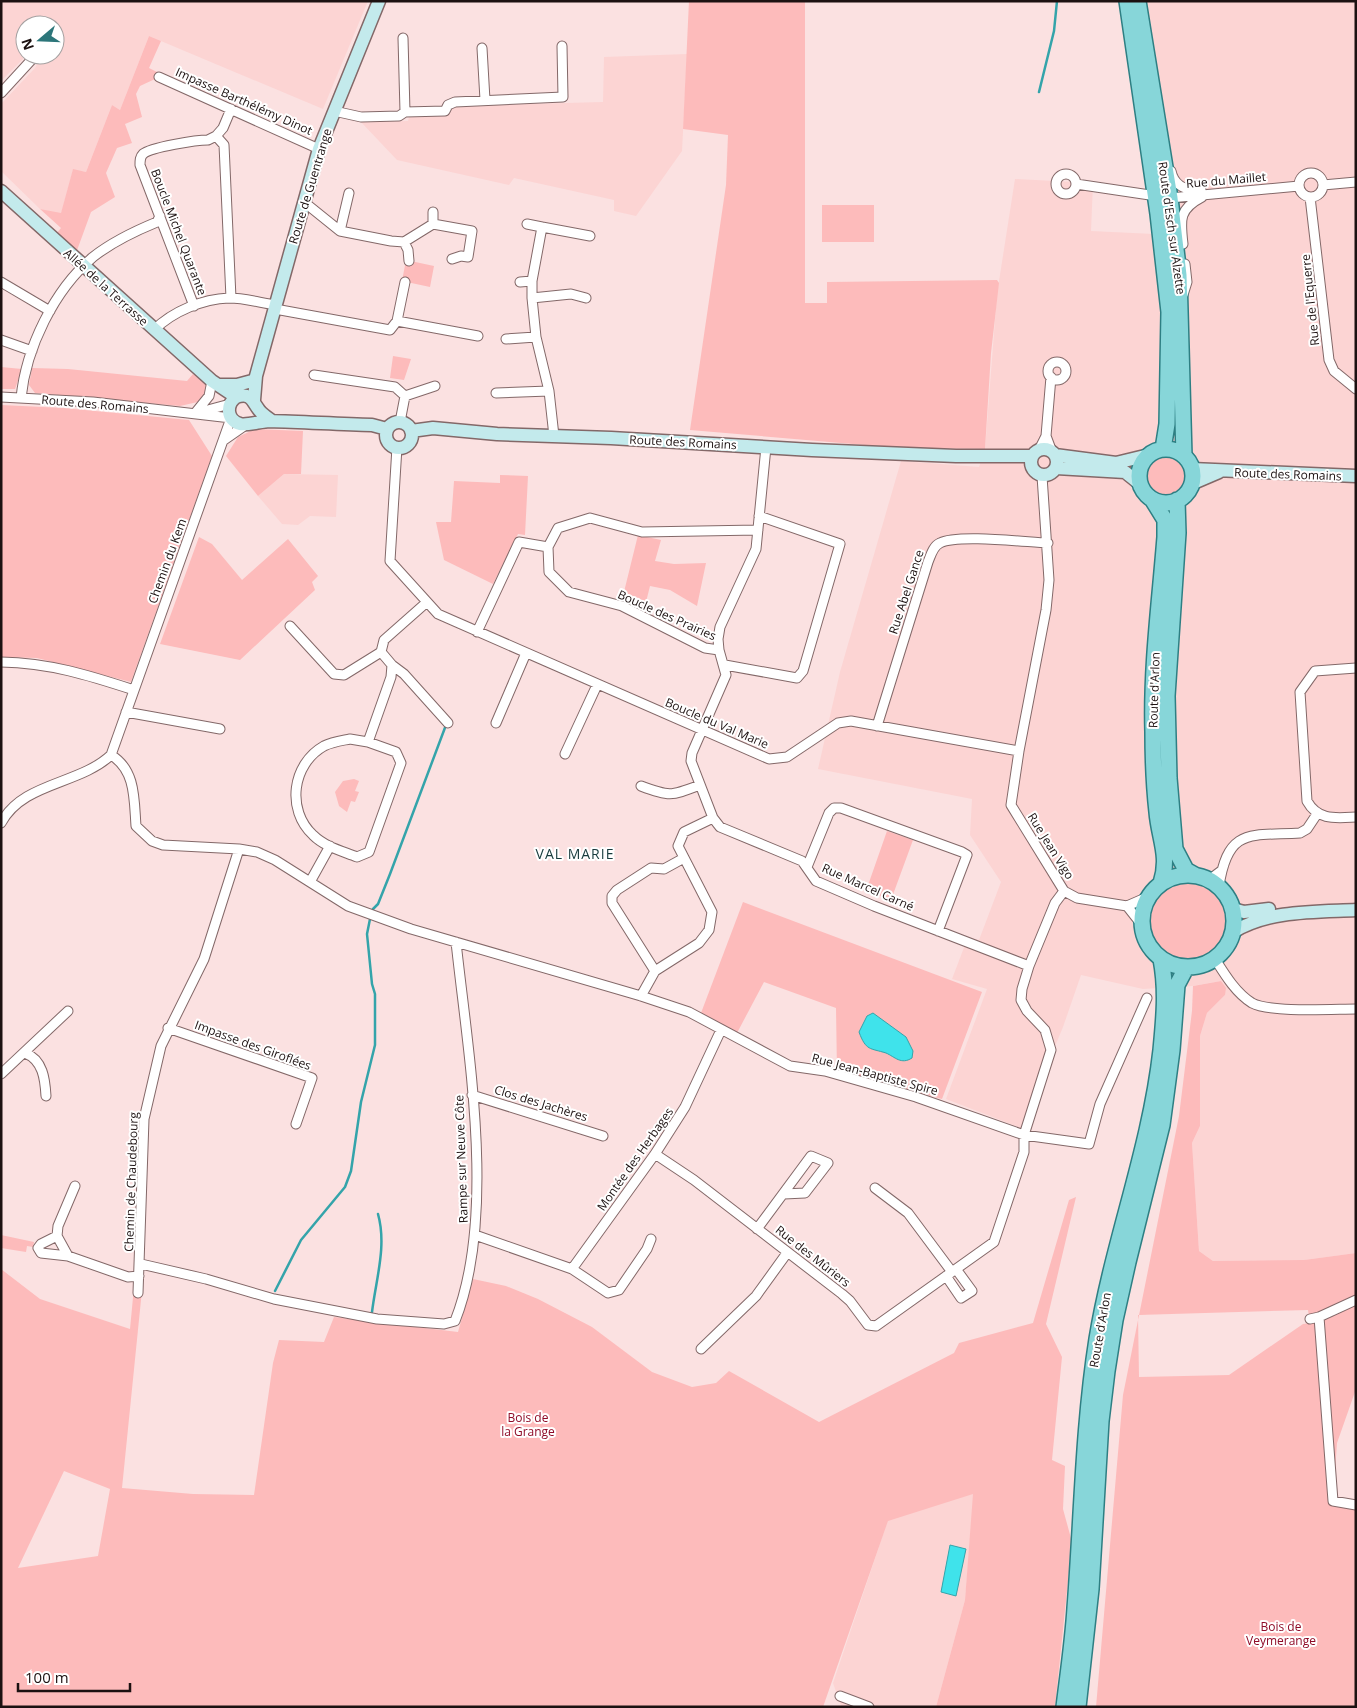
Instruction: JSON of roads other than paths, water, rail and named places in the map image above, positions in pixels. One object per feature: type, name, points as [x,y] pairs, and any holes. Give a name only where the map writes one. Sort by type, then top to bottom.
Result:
[{"type":"main road","points":[[1127,1],[1162,196],[1169,312],[1167,424],[1156,452],[1140,468],[1140,484],[1152,499],[1160,502],[1177,500],[1186,493],[1189,470],[1178,452],[1156,452]]},
{"type":"main road","name":"Route d'Esch sur Alzette","points":[[1138,1],[1156,115],[1162,196],[1182,300],[1189,470]]},
{"type":"main road","name":"Route d'Arlon","points":[[1152,499],[1165,520],[1154,672],[1152,729],[1157,815],[1166,869],[1161,883]]},
{"type":"main road","name":"Route d'Arlon","points":[[1177,500],[1178,533],[1167,696],[1169,778],[1175,849],[1186,870],[1211,878]]},
{"type":"main road","points":[[1177,876],[1211,878],[1226,894],[1232,910],[1233,932],[1225,949],[1215,959],[1202,966],[1186,968],[1173,965],[1161,959],[1147,943],[1142,925],[1143,911],[1150,896],[1161,883],[1177,876]]},
{"type":"main road","name":"Route d'Arlon","points":[[1064,1707],[1075,1610],[1090,1393],[1109,1283],[1143,1151],[1154,1097],[1166,984],[1161,959]]},
{"type":"main road","name":"Route d'Arlon","points":[[1078,1707],[1090,1598],[1101,1421],[1107,1370],[1115,1320],[1128,1262],[1162,1125],[1172,1050],[1177,985],[1186,968]]},
{"type":"street","name":"Route de Guentrange","points":[[256,405],[254,379],[276,307],[319,148],[379,1]]},
{"type":"street","points":[[403,38],[405,112]]},
{"type":"street","points":[[334,111],[362,117],[399,116],[405,112],[445,111],[448,105],[455,102],[563,97],[562,46]]},
{"type":"street","points":[[482,48],[485,100]]},
{"type":"street","points":[[1,94],[27,65]]},
{"type":"street","name":"Impasse Barthélémy Dinot","points":[[159,77],[319,148]]},
{"type":"street","points":[[231,109],[223,128],[216,136],[224,145],[231,298]]},
{"type":"street","points":[[1156,115],[1167,148],[1172,175],[1178,184],[1191,190],[1213,189],[1231,192]]},
{"type":"street","name":"Boucle Michel Quarante","points":[[194,306],[140,165],[141,156],[153,150],[208,140],[216,136]]},
{"type":"street","points":[[1311,173],[1320,176],[1323,185],[1320,192],[1310,197],[1303,193],[1299,186],[1302,177],[1311,173]]},
{"type":"street","points":[[1323,185],[1356,182]]},
{"type":"street","name":"Rue du Maillet","points":[[1076,184],[1162,196],[1299,186]]},
{"type":"street","name":"Allée de la Terrasse","points":[[1,190],[154,330],[235,399]]},
{"type":"street","points":[[340,231],[349,193]]},
{"type":"street","points":[[1182,300],[1187,282],[1181,218],[1192,202],[1207,194]]},
{"type":"street","name":"Rue de l'Equerre","points":[[1310,197],[1329,360],[1334,371],[1356,389]]},
{"type":"street","points":[[304,202],[340,231],[391,242],[404,242],[433,224],[475,229],[468,257],[452,258]]},
{"type":"street","points":[[433,212],[433,224]]},
{"type":"street","points":[[21,398],[32,351],[50,311],[83,266],[116,241],[157,222],[160,216]]},
{"type":"street","points":[[527,224],[590,236]]},
{"type":"street","points":[[542,227],[532,281],[532,298],[536,337],[549,391],[554,436]]},
{"type":"street","points":[[404,242],[410,261]]},
{"type":"street","points":[[520,282],[532,281]]},
{"type":"street","points":[[1,282],[50,311]]},
{"type":"street","points":[[154,330],[173,314],[213,300],[231,298],[390,330],[397,321],[405,282]]},
{"type":"street","points":[[532,298],[571,294],[586,298]]},
{"type":"street","points":[[397,321],[478,336]]},
{"type":"street","points":[[506,340],[536,337]]},
{"type":"street","points":[[1,340],[32,351]]},
{"type":"street","points":[[314,375],[395,387],[405,396]]},
{"type":"street","points":[[1018,751],[1046,610],[1049,580],[1048,544],[1035,453],[1046,436],[1051,377]]},
{"type":"street","name":"Route de Guentrange","points":[[235,399],[254,379]]},
{"type":"street","points":[[192,412],[210,396],[215,383],[237,385],[254,379]]},
{"type":"street","points":[[405,396],[435,386]]},
{"type":"street","points":[[496,393],[549,391]]},
{"type":"street","points":[[231,418],[235,399],[248,396],[272,421]]},
{"type":"street","points":[[400,422],[405,396]]},
{"type":"street","name":"Route des Romains","points":[[1,397],[93,402],[192,412],[231,418],[240,424],[272,421],[372,425],[387,429]]},
{"type":"street","name":"Route des Romains","points":[[192,412],[235,399]]},
{"type":"street","points":[[224,440],[249,423],[256,405]]},
{"type":"street","name":"Chemin du Kem","points":[[111,755],[231,418]]},
{"type":"street","points":[[400,422],[407,425],[411,432],[408,443],[396,448],[387,440],[387,429],[393,424],[400,422]]},
{"type":"street","name":"Route des Romains","points":[[411,432],[433,428],[554,436],[956,456],[1007,462],[1037,472]]},
{"type":"street","points":[[1046,436],[1054,454],[1056,468]]},
{"type":"street","points":[[641,996],[655,971],[699,943],[709,930],[712,912],[678,846],[684,832],[713,818],[691,761],[692,754],[726,675],[725,665],[719,650],[720,627],[756,549],[766,447]]},
{"type":"street","name":"Boucle du Val Marie","points":[[396,448],[390,561],[438,614],[596,685],[769,759],[787,757],[838,723],[851,721],[1018,751]]},
{"type":"street","name":"Route des Romains","points":[[956,456],[1035,453],[1116,463],[1156,452]]},
{"type":"street","points":[[1037,472],[1050,474],[1056,468],[1120,470],[1133,476],[1140,484]]},
{"type":"street","name":"Route des Romains","points":[[1189,470],[1356,476]]},
{"type":"street","points":[[725,665],[798,678],[803,672],[840,544],[760,516]]},
{"type":"street","points":[[477,632],[519,542],[548,547],[558,528],[590,518],[642,532],[758,530]]},
{"type":"street","name":"Rue Abel Gance","points":[[877,726],[934,547],[944,541],[956,539],[1048,544]]},
{"type":"street","name":"Boucle des Prairies","points":[[548,547],[549,572],[569,592],[622,606],[705,648],[719,650]]},
{"type":"street","points":[[290,626],[334,674],[344,675],[381,652],[384,640],[427,602]]},
{"type":"street","points":[[381,652],[392,665],[404,674],[448,723]]},
{"type":"street","points":[[496,723],[526,654]]},
{"type":"street","points":[[1,662],[36,663],[73,670],[134,690]]},
{"type":"street","points":[[368,742],[391,677],[392,665]]},
{"type":"street","points":[[1356,668],[1315,671],[1300,692],[1307,801],[1317,814],[1334,818],[1356,817]]},
{"type":"street","points":[[565,754],[596,685]]},
{"type":"street","points":[[126,712],[220,729]]},
{"type":"street","points":[[350,739],[368,742],[396,752],[401,763],[369,852],[357,857],[330,846],[313,836],[302,821],[296,797],[296,783],[302,768],[309,758],[323,746],[350,739]]},
{"type":"street","name":"Rue Jean Vigo","points":[[1018,751],[1011,805],[1064,891],[1077,898],[1127,906]]},
{"type":"street","points":[[1,823],[4,817],[26,796],[102,764],[111,755]]},
{"type":"street","name":"Rue Jean-Baptiste Spire","points":[[111,755],[128,770],[134,796],[136,826],[152,841],[174,847],[239,849],[257,852],[275,860],[348,906],[411,929],[641,996],[688,1012],[790,1066],[825,1071],[897,1092],[1024,1135],[1089,1144],[1110,1077],[1147,998]]},
{"type":"street","points":[[641,786],[666,795],[678,794],[700,785]]},
{"type":"street","points":[[807,867],[829,813],[834,808],[840,808],[962,852],[967,855],[938,930]]},
{"type":"street","points":[[1211,878],[1235,843],[1246,836],[1300,833],[1307,828],[1317,814]]},
{"type":"street","name":"Rue Marcel Carné","points":[[713,818],[720,827],[802,861],[816,881],[1029,966]]},
{"type":"street","points":[[310,882],[330,846]]},
{"type":"street","name":"Chemin de Chaudebourg","points":[[138,1293],[141,1264],[144,1119],[160,1046],[204,959],[239,849]]},
{"type":"street","points":[[655,971],[612,903],[612,896],[617,890],[651,868],[664,869],[684,858]]},
{"type":"street","points":[[1029,966],[1055,903],[1064,891]]},
{"type":"street","points":[[1142,925],[1127,906],[1150,896]]},
{"type":"street","points":[[1232,910],[1256,912],[1288,906],[1356,902]]},
{"type":"street","points":[[1233,932],[1258,920],[1290,914],[1356,910]]},
{"type":"street","name":"Rampe sur Neuve Côte","points":[[141,1264],[206,1279],[286,1302],[377,1319],[450,1324],[455,1321],[464,1294],[475,1235],[476,1170],[472,1095],[456,942]]},
{"type":"street","points":[[1215,959],[1238,992],[1253,1003],[1267,1007],[1356,1009]]},
{"type":"street","name":"Rue des Mûriers","points":[[655,1154],[757,1229],[850,1301],[868,1325],[872,1326],[994,1242],[1024,1152],[1024,1135],[1051,1050],[1045,1030],[1027,1011],[1021,1000],[1029,966]]},
{"type":"street","points":[[1,1074],[68,1011]]},
{"type":"street","name":"Impasse des Giroflées","points":[[168,1028],[312,1078],[296,1124]]},
{"type":"street","name":"Montée des Herbages","points":[[572,1269],[655,1154],[685,1107],[721,1030]]},
{"type":"street","points":[[25,1053],[33,1056],[42,1071],[46,1096]]},
{"type":"street","name":"Clos des Jachères","points":[[472,1095],[603,1136]]},
{"type":"street","name":"Rue des Mûriers","points":[[757,1229],[811,1156],[828,1163],[805,1193],[784,1194]]},
{"type":"street","points":[[68,1256],[57,1236],[60,1220],[75,1186]]},
{"type":"street","points":[[875,1188],[908,1213],[951,1272]]},
{"type":"street","points":[[475,1235],[572,1269],[608,1293],[619,1290],[647,1249],[651,1239]]},
{"type":"street","points":[[57,1236],[41,1244],[38,1248],[42,1253],[68,1256],[128,1277],[139,1276]]},
{"type":"street","points":[[701,1349],[756,1296],[787,1253]]},
{"type":"street","points":[[1310,1319],[1319,1317],[1356,1300]]},
{"type":"street","points":[[1319,1317],[1332,1501],[1356,1505]]},
{"type":"street","points":[[840,1696],[869,1707]]},
{"type":"water","points":[[873,1013],[906,1037],[913,1051],[912,1058],[901,1061],[866,1046],[859,1032],[867,1016]]},
{"type":"water","points":[[950,1545],[966,1549],[956,1596],[941,1592]]},
{"type":"waterway","points":[[1039,92],[1054,31],[1057,1]]},
{"type":"waterway","points":[[373,909],[378,904],[390,874],[446,725]]},
{"type":"waterway","points":[[275,1291],[301,1240],[345,1187],[351,1171],[361,1102],[375,1045],[375,994],[372,984],[367,934],[370,919]]},
{"type":"waterway","points":[[372,1312],[381,1250],[378,1214]]},
{"type":"district","name":"VAL MARIE","points":[[575,853]]},
{"type":"park label","name":"Bois de la Grange","points":[[528,1424]]},
{"type":"park label","name":"Bois de Veymerange","points":[[1281,1633]]}]
